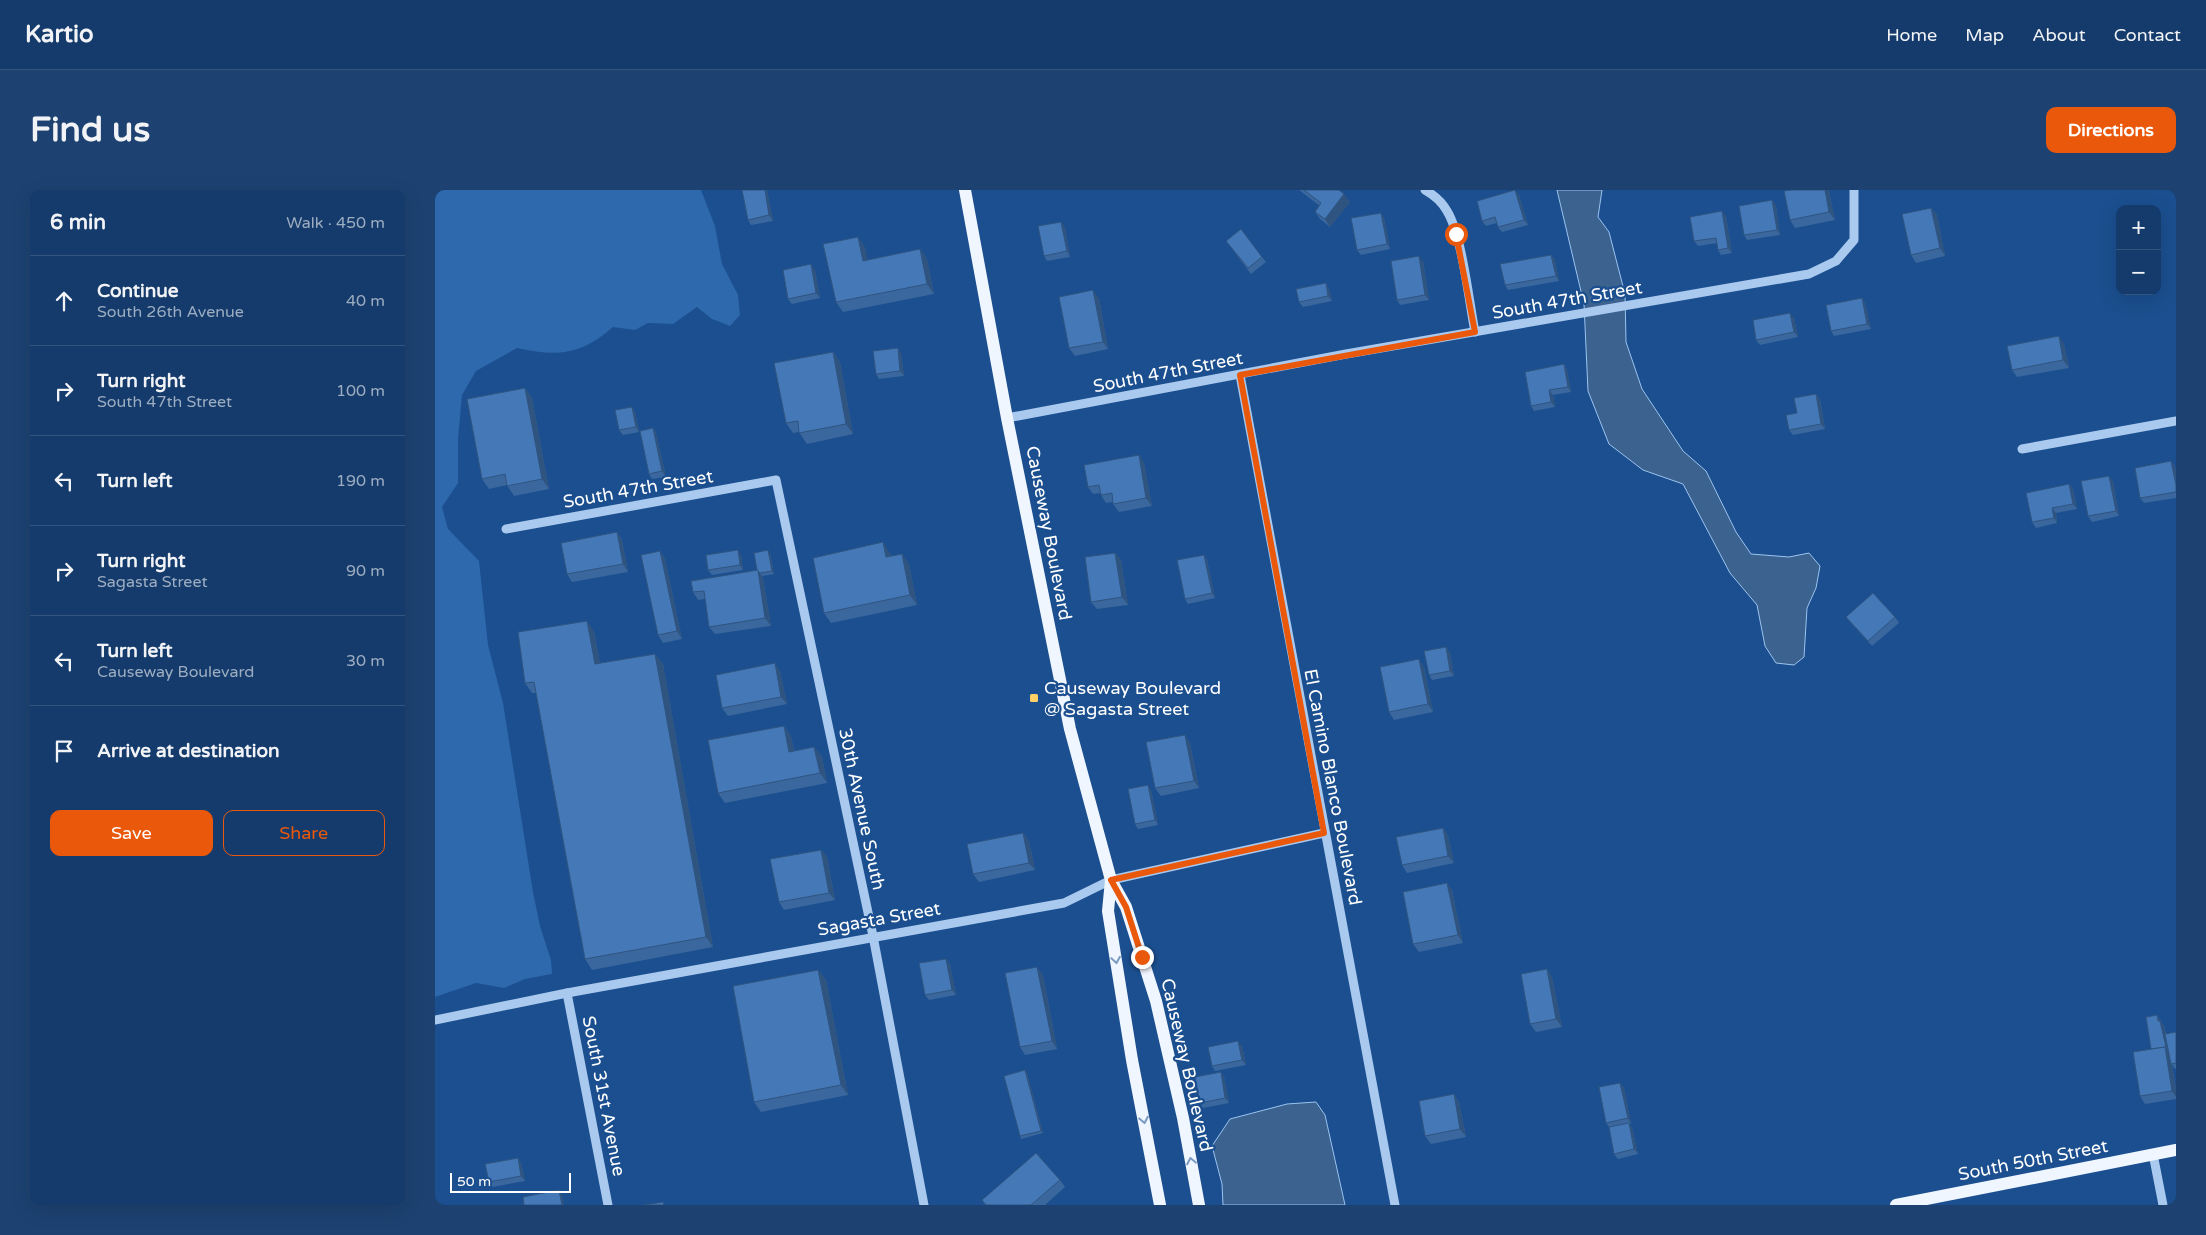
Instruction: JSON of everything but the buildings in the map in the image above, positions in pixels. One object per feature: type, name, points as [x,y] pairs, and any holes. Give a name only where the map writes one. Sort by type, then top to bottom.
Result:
[{"type":"main road","name":"Causeway Boulevard","points":[[965,190],[1007,418],[1070,729],[1111,880],[1126,907],[1156,1001],[1183,1118],[1199,1205]]},
{"type":"main road","name":"Causeway Boulevard","points":[[1111,880],[1108,912],[1132,1060],[1160,1205]]},
{"type":"main road","name":"South 50th Street","points":[[1896,1205],[2176,1150]]},
{"type":"street","points":[[1425,190],[1433,195],[1447,211],[1456,234],[1475,332]]},
{"type":"street","name":"South 47th Street","points":[[1007,418],[1475,332],[1809,274],[1836,262],[1854,240],[1854,190]]},
{"type":"street","name":"El Camino Blanco Boulevard","points":[[1240,375],[1324,833],[1395,1205]]},
{"type":"street","points":[[2022,450],[2176,421]]},
{"type":"street","name":"South 47th Street","points":[[505,529],[776,480]]},
{"type":"street","name":"30th Avenue South","points":[[776,480],[873,936],[924,1205]]},
{"type":"street","name":"Sagasta Street","points":[[435,1020],[567,993],[873,936],[1064,903],[1111,880],[1324,833]]},
{"type":"street","name":"South 31st Avenue","points":[[567,993],[609,1205]]},
{"type":"street","points":[[2153,1154],[2163,1205]]},
{"type":"shaded area","points":[[435,190],[701,190],[715,226],[722,264],[738,295],[740,315],[730,326],[712,319],[697,307],[673,324],[648,323],[635,330],[613,327],[590,343],[568,351],[557,353],[517,348],[476,371],[462,395],[458,439],[458,483],[442,507],[448,529],[479,561],[488,645],[503,703],[533,892],[540,926],[551,960],[552,974],[525,979],[504,988],[476,983],[435,997]]},
{"type":"shaded area","points":[[1557,190],[1602,190],[1598,217],[1609,232],[1625,294],[1626,342],[1642,389],[1683,451],[1706,471],[1736,532],[1751,554],[1789,557],[1809,553],[1820,566],[1816,588],[1807,608],[1804,657],[1794,665],[1776,663],[1765,646],[1757,605],[1730,573],[1683,484],[1643,470],[1609,444],[1588,391],[1584,304]]},
{"type":"shaded area","points":[[1316,1102],[1325,1115],[1345,1205],[1223,1205],[1222,1184],[1212,1146],[1230,1119],[1287,1104]]},
{"type":"place","name":"Causeway Boulevard @ Sagasta Street","points":[[1034,698]]},
{"type":"route","points":[[1142,957],[1126,907],[1111,880],[1324,833],[1240,375],[1346,354],[1475,332],[1456,234]]}]
